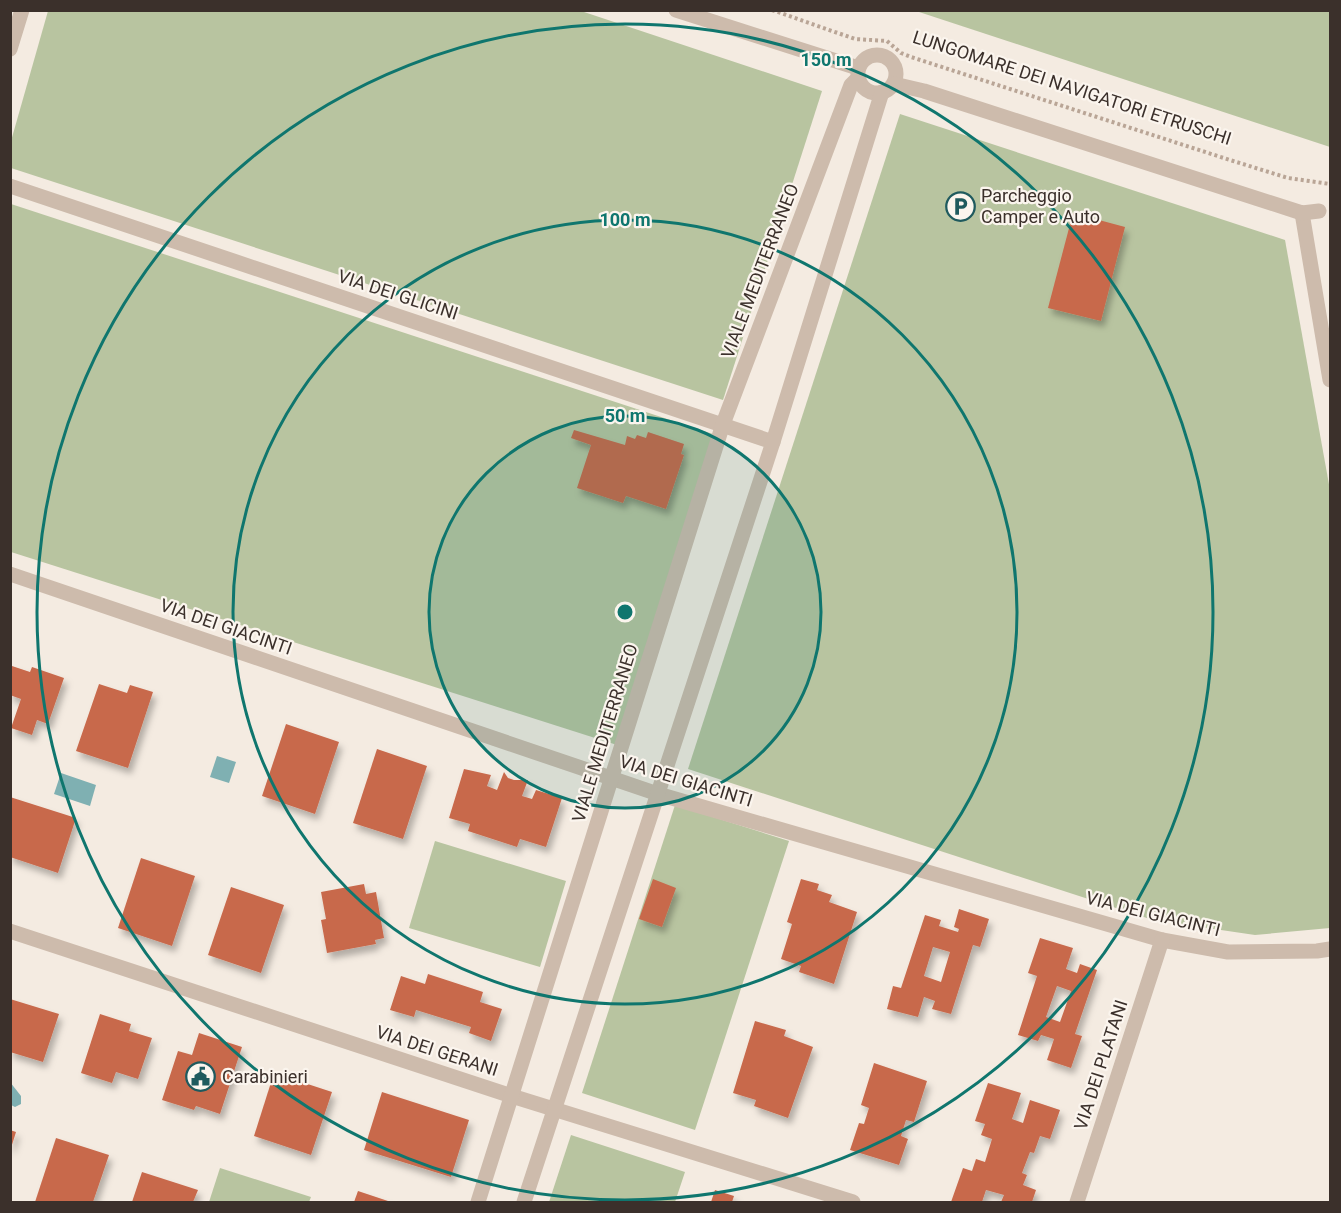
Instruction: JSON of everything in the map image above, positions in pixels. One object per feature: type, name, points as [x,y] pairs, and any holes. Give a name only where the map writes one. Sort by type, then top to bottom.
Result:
[{"type":"street","points":[[10,49],[22,10]]},
{"type":"street","points":[[676,10],[858,73]]},
{"type":"street","points":[[524,1203],[888,88],[896,69],[882,55],[871,55],[861,62],[858,73],[861,86],[869,92],[888,88],[924,91],[1302,213],[1319,211]]},
{"type":"street","name":"VIALE MEDITERRANEO","points":[[478,1203],[723,424],[851,85],[858,73]]},
{"type":"street","name":"VIA DEI GLICINI","points":[[10,186],[773,442]]},
{"type":"street","points":[[1302,213],[1330,380]]},
{"type":"street","name":"VIA DEI GIACINTI","points":[[10,574],[658,794],[1162,940],[1228,952],[1330,949]]},
{"type":"street","name":"VIA DEI GERANI","points":[[10,932],[512,1096],[853,1203]]},
{"type":"street","name":"VIA DEI PLATANI","points":[[1077,1203],[1162,940]]},
{"type":"path","name":"LUNGOMARE DEI NAVIGATORI ETRUSCHI","points":[[772,10],[855,39],[887,41],[901,53],[911,57],[1230,160],[1288,178],[1330,184]]},
{"type":"green space","points":[[48,11],[581,11],[822,91],[723,400],[11,168],[11,141]]},
{"type":"green space","points":[[916,11],[1330,11],[1330,147]]},
{"type":"green space","points":[[900,114],[1285,240],[1330,490],[1330,928],[1255,935],[1153,920],[688,769]]},
{"type":"green space","points":[[11,204],[716,435],[617,745],[11,552]]},
{"type":"green space","points":[[675,805],[789,841],[695,1130],[582,1093]]},
{"type":"green space","points":[[435,841],[566,881],[540,967],[409,928]]},
{"type":"green space","points":[[571,1135],[685,1172],[675,1202],[549,1202]]},
{"type":"green space","points":[[220,1168],[311,1197],[309,1202],[209,1202]]},
{"type":"water","points":[[217,756],[236,762],[229,783],[210,777]]},
{"type":"water","points":[[61,773],[96,785],[90,806],[54,794]]},
{"type":"water","points":[[10,1082],[21,1096],[21,1104],[15,1107],[11,1105]]},
{"type":"building","points":[[1073,213],[1125,227],[1101,321],[1048,308]]},
{"type":"building","points":[[574,430],[625,445],[627,436],[635,439],[637,435],[646,438],[648,432],[684,444],[681,454],[684,455],[666,509],[626,496],[623,503],[577,488],[591,445],[571,438]]},
{"type":"building","points":[[12,666],[30,672],[32,667],[64,678],[48,724],[37,720],[32,735],[11,728],[21,699],[10,695]]},
{"type":"building","points":[[99,684],[127,693],[130,685],[153,692],[128,768],[76,751]]},
{"type":"building","points":[[286,724],[339,742],[315,814],[262,796]]},
{"type":"building","points":[[377,749],[427,766],[403,839],[353,823]]},
{"type":"building","points":[[464,769],[491,775],[487,786],[497,790],[504,772],[508,778],[514,780],[528,780],[522,796],[532,799],[536,790],[562,798],[546,847],[520,839],[517,847],[468,831],[470,824],[449,818]]},
{"type":"building","points":[[10,797],[76,818],[58,873],[10,857]]},
{"type":"building","points":[[141,858],[195,876],[172,946],[118,928]]},
{"type":"building","points":[[653,879],[676,888],[662,927],[639,919]]},
{"type":"building","points":[[801,879],[819,884],[817,890],[832,895],[829,902],[857,912],[834,984],[799,972],[801,966],[781,959],[792,924],[787,922]]},
{"type":"building","points":[[364,884],[366,894],[376,892],[384,938],[375,940],[376,944],[327,953],[321,920],[326,919],[321,892]]},
{"type":"building","points":[[231,887],[284,905],[261,973],[208,955]]},
{"type":"building","points":[[959,909],[989,919],[980,947],[973,945],[951,1014],[932,1009],[935,1001],[924,997],[918,1017],[887,1009],[893,986],[901,988],[925,915],[941,920],[939,926],[958,932],[959,929],[954,927]],"holes":[[[933,947],[950,952],[941,982],[924,976]]]},
{"type":"building","points":[[1040,938],[1073,948],[1066,969],[1077,973],[1080,964],[1097,970],[1075,1034],[1082,1036],[1071,1068],[1047,1060],[1054,1039],[1041,1035],[1038,1041],[1018,1035],[1037,976],[1028,973]],"holes":[[[1057,986],[1071,991],[1060,1022],[1046,1017]]]},
{"type":"building","points":[[428,974],[483,992],[480,1002],[502,1009],[491,1041],[469,1033],[471,1027],[416,1010],[414,1017],[390,1010],[401,976],[425,984]]},
{"type":"building","points":[[10,999],[59,1014],[43,1062],[10,1052]]},
{"type":"building","points":[[100,1014],[131,1024],[129,1031],[152,1038],[138,1079],[116,1072],[112,1083],[81,1073]]},
{"type":"building","points":[[755,1021],[786,1030],[784,1036],[813,1047],[788,1118],[754,1106],[756,1100],[733,1093]]},
{"type":"building","name":"Carabinieri","points":[[199,1033],[242,1047],[220,1114],[196,1106],[194,1110],[162,1100],[178,1051],[192,1055]]},
{"type":"building","points":[[874,1063],[927,1081],[914,1122],[906,1120],[901,1136],[908,1139],[899,1165],[850,1150],[859,1123],[864,1124],[869,1108],[861,1105]]},
{"type":"building","points":[[274,1073],[332,1092],[311,1155],[254,1136]]},
{"type":"building","points":[[988,1083],[1021,1093],[1012,1119],[1023,1123],[1030,1100],[1060,1110],[1050,1139],[1040,1136],[1034,1153],[1030,1152],[1022,1173],[1027,1175],[1023,1185],[1036,1190],[1032,1202],[1001,1202],[1004,1195],[986,1190],[982,1202],[951,1202],[963,1168],[972,1171],[976,1159],[985,1162],[992,1139],[981,1135],[985,1124],[975,1121]]},
{"type":"building","points":[[382,1092],[469,1120],[451,1177],[364,1150]]},
{"type":"building","points":[[10,1130],[16,1132],[11,1148],[10,1148]]},
{"type":"building","points":[[56,1138],[109,1155],[93,1202],[35,1202]]},
{"type":"building","points":[[142,1172],[198,1190],[193,1202],[132,1202]]},
{"type":"building","points":[[715,1190],[734,1196],[732,1202],[711,1202]]},
{"type":"building","points":[[358,1191],[391,1202],[354,1202]]},
{"type":"place","name":"Parcheggio Camper e Auto","points":[[960,206]]},
{"type":"place","name":"Carabinieri","points":[[201,1077]]}]
